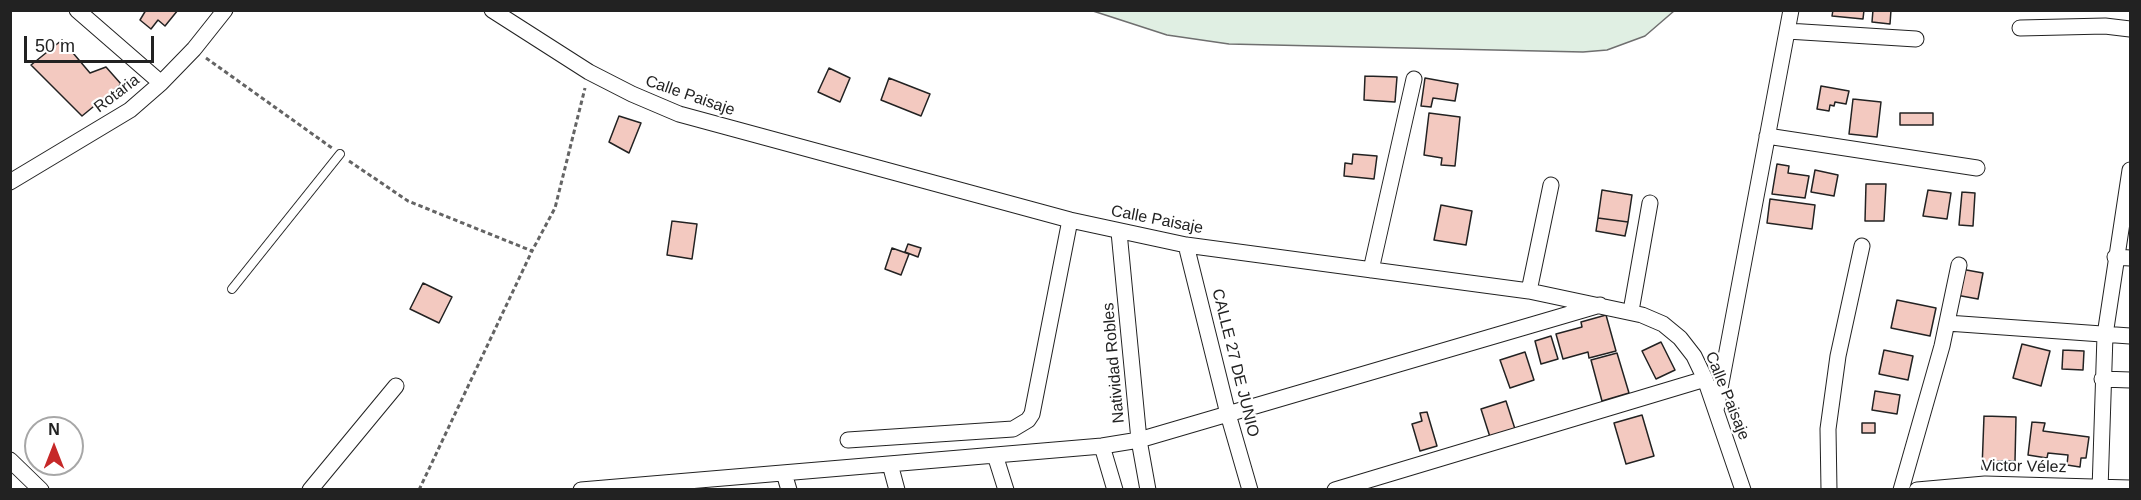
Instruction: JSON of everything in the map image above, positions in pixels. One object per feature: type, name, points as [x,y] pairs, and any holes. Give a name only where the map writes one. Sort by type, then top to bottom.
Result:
[{"type":"street","points":[[77,10],[161,83]]},
{"type":"street","name":"Rotaria","points":[[10,182],[103,128],[161,83],[194,49],[225,10]]},
{"type":"street","name":"Calle Paisaje","points":[[492,10],[589,72],[632,94],[717,126],[1070,220],[1186,245],[1529,291],[1631,311],[1663,324],[1680,338],[1694,356],[1705,379],[1743,489]]},
{"type":"street","points":[[1716,410],[1791,10]]},
{"type":"street","points":[[2020,28],[2105,26],[2130,29]]},
{"type":"street","points":[[1787,31],[1916,39]]},
{"type":"street","points":[[1371,270],[1414,79]]},
{"type":"street","points":[[1767,136],[1977,168]]},
{"type":"street","points":[[2100,488],[2104,335],[2123,258],[2130,170]]},
{"type":"street","points":[[1529,291],[1551,185]]},
{"type":"street","points":[[1631,311],[1650,203]]},
{"type":"street","points":[[848,440],[1013,429],[1028,420],[1032,414],[1070,220]]},
{"type":"street","name":"Natividad Robles","points":[[1119,232],[1139,440],[1148,489]]},
{"type":"street","name":"CALLE 27 DE JUNIO","points":[[1186,245],[1228,414],[1250,489]]},
{"type":"street","points":[[1829,489],[1828,429],[1836,366],[1862,246]]},
{"type":"street","points":[[1901,489],[1947,323],[1959,265]]},
{"type":"street","points":[[581,489],[679,485],[784,472],[1102,446],[1139,440],[1603,304]]},
{"type":"street","points":[[1947,323],[2130,336]]},
{"type":"street","points":[[1335,489],[1705,379]]},
{"type":"street","points":[[2102,379],[2130,380]]},
{"type":"street","points":[[310,489],[396,386]]},
{"type":"street","points":[[1102,446],[1115,489]]},
{"type":"street","points":[[995,455],[1006,489]]},
{"type":"street","points":[[10,460],[41,489]]},
{"type":"street","points":[[890,464],[897,489]]},
{"type":"street","points":[[784,472],[789,489]]},
{"type":"street","name":"Victor Vélez","points":[[1917,489],[1985,483],[2130,488]]},
{"type":"lane","points":[[232,289],[340,154]]},
{"type":"path","points":[[194,49],[408,201],[532,251]]},
{"type":"path","points":[[419,489],[532,251],[555,208],[589,72]]},
{"type":"green space","points":[[1093,11],[1674,11],[1645,36],[1607,50],[1583,52],[1229,44],[1167,35]]},
{"type":"building","points":[[146,10],[178,10],[165,26],[158,20],[151,29],[140,20]]},
{"type":"building","points":[[1833,10],[1864,10],[1863,19],[1832,16]]},
{"type":"building","points":[[1873,10],[1891,10],[1890,24],[1872,22]]},
{"type":"building","points":[[62,40],[90,73],[106,67],[121,84],[82,116],[31,65]]},
{"type":"building","points":[[829,68],[850,78],[840,102],[818,92]]},
{"type":"building","points":[[1365,76],[1397,77],[1395,102],[1364,100]]},
{"type":"building","points":[[889,78],[930,94],[921,116],[881,100]]},
{"type":"building","points":[[1425,78],[1458,84],[1455,101],[1433,98],[1431,107],[1421,106]]},
{"type":"building","points":[[1821,86],[1849,91],[1846,104],[1835,102],[1834,106],[1830,105],[1829,111],[1817,109]]},
{"type":"building","points":[[1853,99],[1881,102],[1877,137],[1849,134]]},
{"type":"building","points":[[1429,113],[1460,117],[1455,166],[1441,165],[1442,158],[1424,155]]},
{"type":"building","points":[[1900,113],[1933,113],[1933,125],[1900,125]]},
{"type":"building","points":[[619,116],[641,123],[629,153],[609,142]]},
{"type":"building","points":[[1353,154],[1377,156],[1374,179],[1344,176],[1345,163],[1352,164]]},
{"type":"building","points":[[1777,164],[1789,166],[1788,173],[1809,176],[1805,198],[1772,194]]},
{"type":"building","points":[[1815,170],[1838,175],[1834,196],[1811,192]]},
{"type":"building","points":[[1866,184],[1886,184],[1884,221],[1865,221]]},
{"type":"building","points":[[1602,190],[1632,195],[1628,222],[1598,218]]},
{"type":"building","points":[[1928,190],[1951,193],[1947,219],[1923,216]]},
{"type":"building","points":[[1962,192],[1975,193],[1973,226],[1959,225]]},
{"type":"building","points":[[1770,199],[1815,205],[1812,229],[1767,223]]},
{"type":"building","points":[[1441,205],[1472,211],[1466,245],[1434,240]]},
{"type":"building","points":[[1598,218],[1628,222],[1625,236],[1596,231]]},
{"type":"building","points":[[672,221],[697,224],[692,259],[667,255]]},
{"type":"building","points":[[908,244],[921,248],[918,257],[905,252]]},
{"type":"building","points":[[892,248],[909,254],[901,275],[885,269]]},
{"type":"building","points":[[1961,269],[1983,273],[1978,299],[1956,295]]},
{"type":"building","points":[[423,283],[452,297],[439,323],[410,309]]},
{"type":"building","points":[[1897,300],[1936,308],[1930,336],[1891,328]]},
{"type":"building","points":[[1606,315],[1616,351],[1589,358],[1588,352],[1563,359],[1556,334],[1582,327],[1581,322]]},
{"type":"building","points":[[1551,336],[1558,359],[1541,364],[1535,341]]},
{"type":"building","points":[[1661,342],[1675,370],[1656,379],[1642,351]]},
{"type":"building","points":[[2022,344],[2050,351],[2041,386],[2013,378]]},
{"type":"building","points":[[1884,350],[1913,356],[1908,380],[1879,374]]},
{"type":"building","points":[[2063,350],[2084,351],[2083,370],[2062,369]]},
{"type":"building","points":[[1525,352],[1534,380],[1510,388],[1500,360]]},
{"type":"building","points":[[1617,353],[1629,393],[1602,401],[1591,360]]},
{"type":"building","points":[[1875,391],[1900,395],[1897,414],[1872,410]]},
{"type":"building","points":[[1506,401],[1515,429],[1490,437],[1481,409]]},
{"type":"building","points":[[1427,412],[1437,446],[1420,451],[1412,424],[1422,421],[1420,413]]},
{"type":"building","points":[[1642,415],[1654,456],[1626,464],[1614,423]]},
{"type":"building","points":[[1984,416],[2016,417],[2015,461],[1998,461],[1997,470],[1982,469]]},
{"type":"building","points":[[2032,422],[2045,423],[2043,431],[2089,437],[2086,458],[2081,458],[2080,467],[2067,465],[2068,455],[2048,453],[2047,458],[2028,455]]},
{"type":"building","points":[[1862,423],[1875,423],[1875,433],[1862,433]]}]
